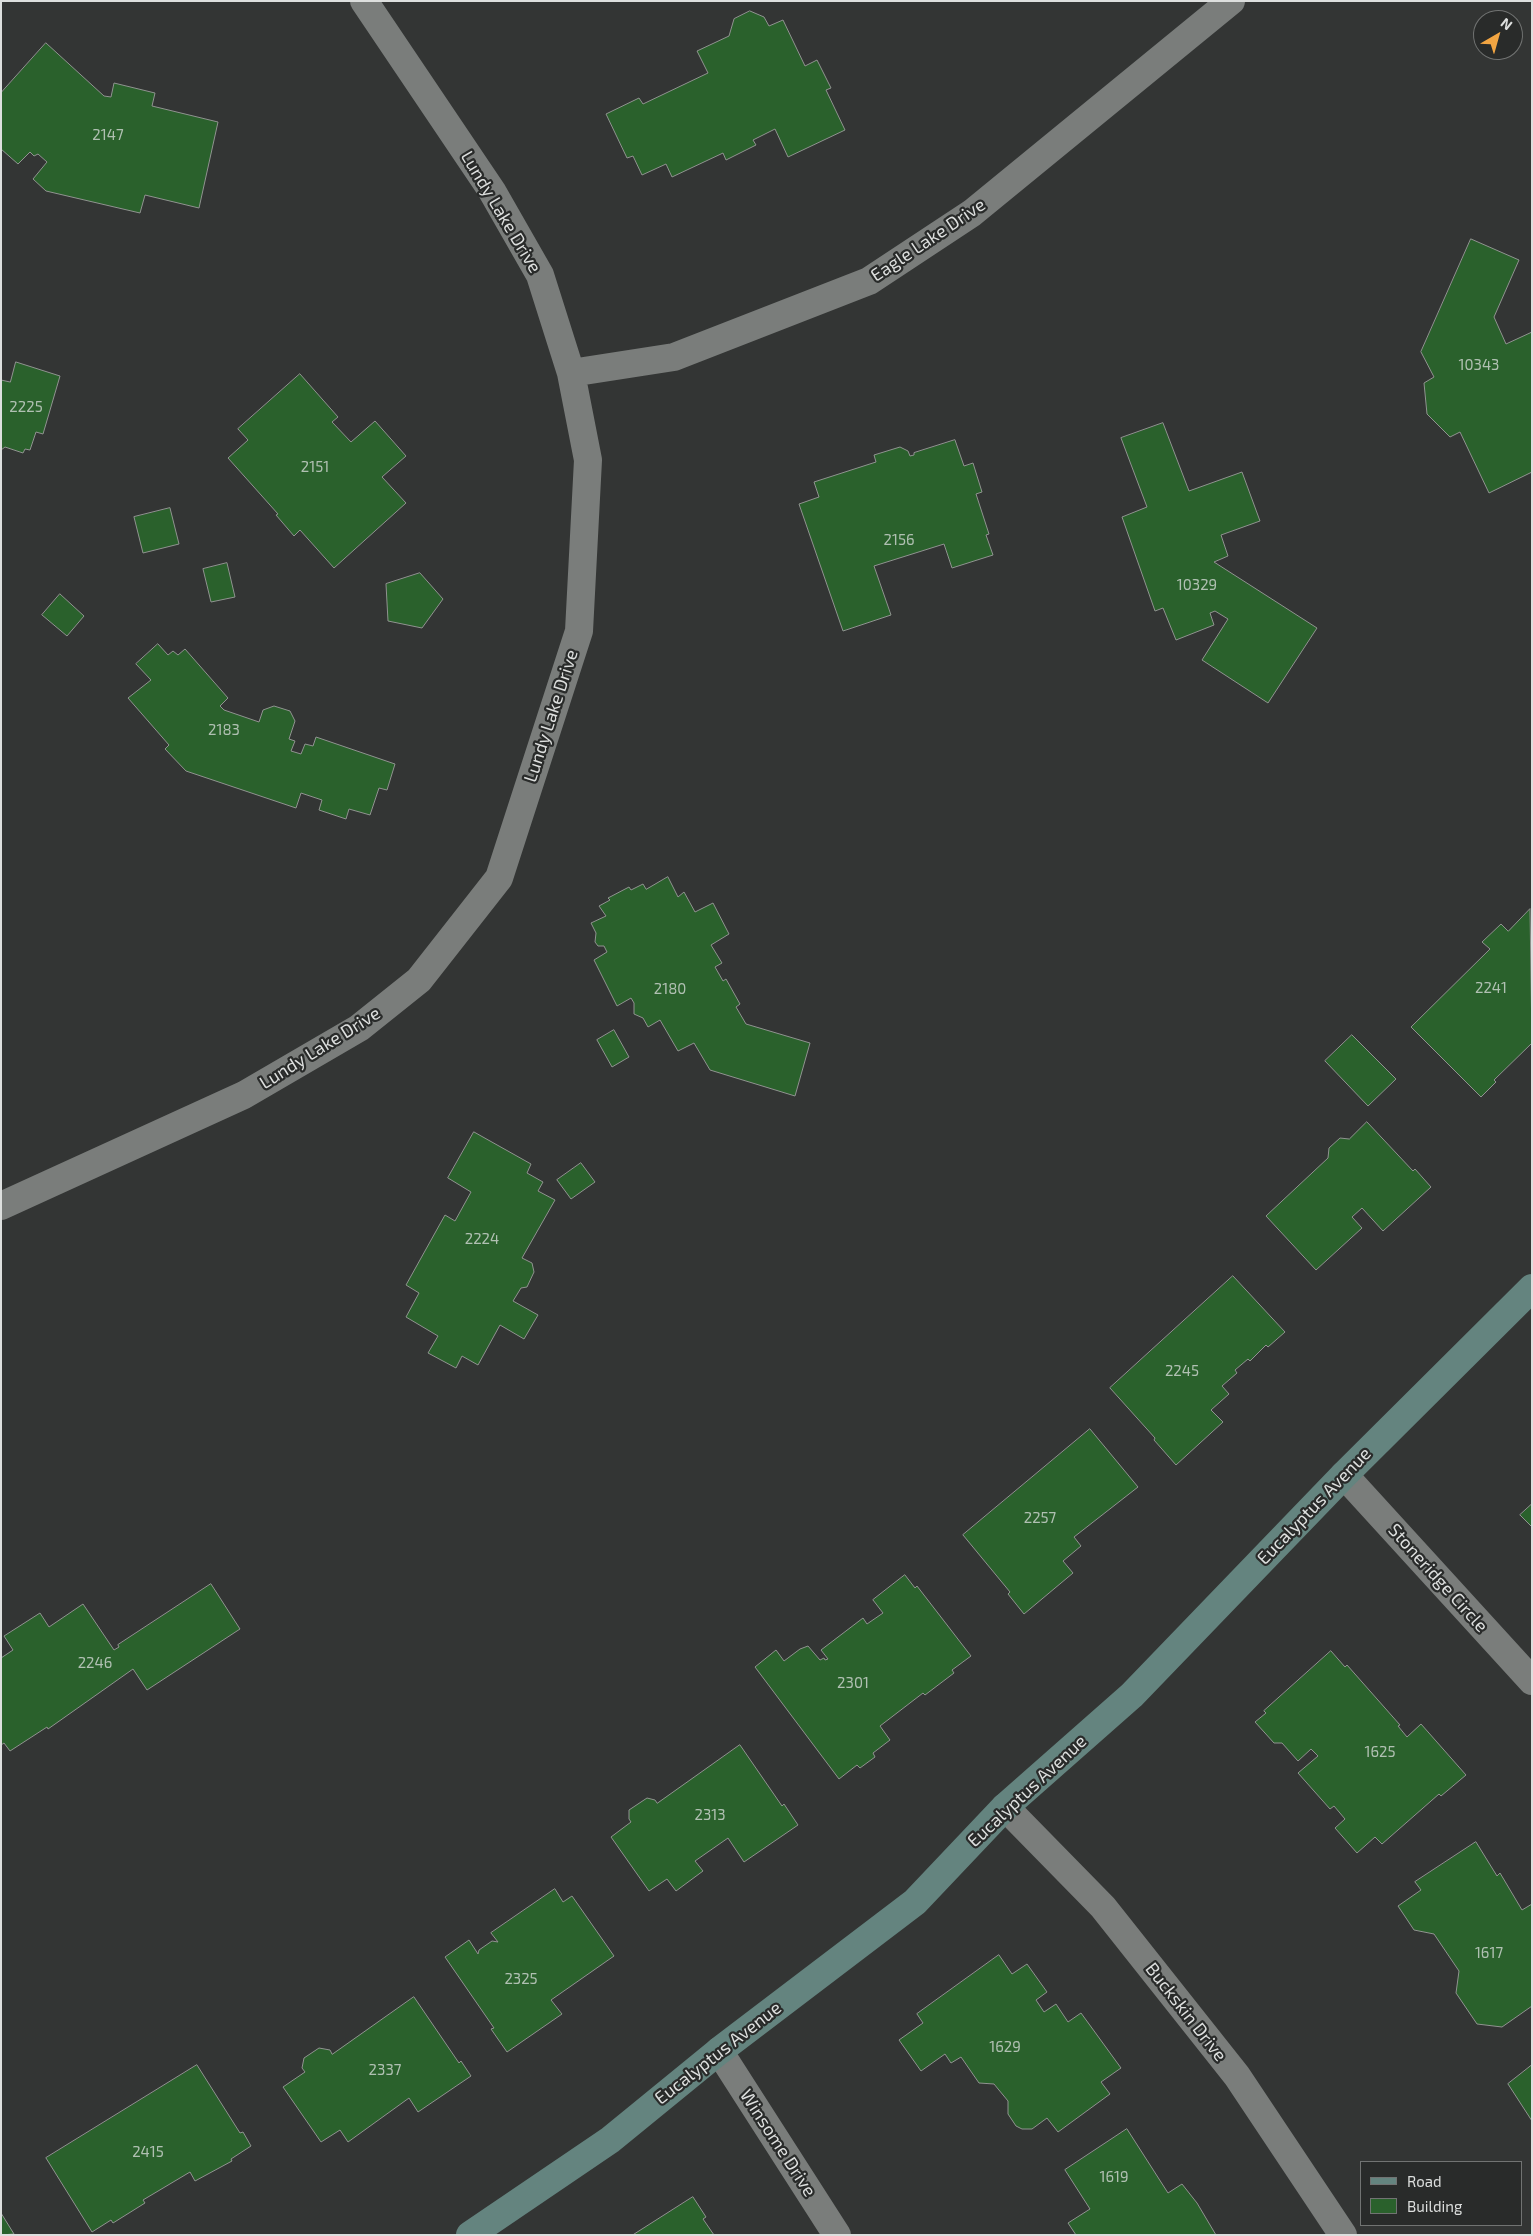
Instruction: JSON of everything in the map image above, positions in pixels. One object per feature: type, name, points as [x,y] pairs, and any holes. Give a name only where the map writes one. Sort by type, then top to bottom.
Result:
[{"type":"street","name":"Lundy Lake Drive","points":[[1,1206],[244,1095],[359,1028],[419,980],[499,878],[579,631],[588,460],[570,373],[540,275],[492,191],[364,1]]},
{"type":"street","name":"Eagle Lake Drive","points":[[570,373],[674,357],[869,281],[972,213],[1231,1]]},
{"type":"street","name":"Eucalyptus Avenue","points":[[470,2235],[610,2140],[719,2051],[915,1902],[1005,1807],[1132,1695],[1344,1475],[1532,1288]]},
{"type":"street","name":"Stoneridge Circle","points":[[1344,1475],[1532,1681]]},
{"type":"street","name":"Buckskin Drive","points":[[1005,1807],[1103,1907],[1224,2060],[1343,2235]]},
{"type":"street","name":"Winsome Drive","points":[[719,2051],[837,2235]]},
{"type":"building","points":[[750,11],[764,17],[769,26],[783,20],[805,66],[817,60],[831,88],[826,90],[845,130],[788,157],[775,129],[753,140],[756,145],[726,160],[723,153],[672,177],[666,164],[642,175],[633,156],[627,158],[606,114],[639,98],[643,104],[708,73],[697,51],[729,36],[734,19]]},
{"type":"building","points":[[46,43],[104,96],[111,97],[114,83],[155,93],[152,106],[218,122],[199,208],[145,195],[140,213],[46,191],[33,179],[47,162],[38,154],[34,156],[30,152],[18,164],[1,149],[1,93]]},
{"type":"building","points":[[1471,239],[1519,260],[1494,317],[1506,344],[1532,332],[1532,472],[1489,493],[1460,432],[1450,437],[1427,414],[1424,383],[1434,377],[1421,352]]},
{"type":"building","points":[[16,362],[60,376],[43,434],[36,432],[30,450],[25,449],[23,453],[5,447],[1,450],[1,380],[10,382]]},
{"type":"building","points":[[300,374],[338,417],[332,422],[351,442],[375,421],[406,456],[382,477],[406,503],[334,568],[300,530],[294,536],[276,515],[278,514],[228,458],[248,440],[238,429]]},
{"type":"building","points":[[1163,423],[1189,491],[1242,472],[1260,521],[1221,535],[1228,556],[1214,562],[1317,628],[1268,703],[1202,660],[1228,619],[1215,611],[1210,613],[1214,625],[1176,640],[1163,608],[1155,611],[1122,517],[1147,507],[1121,438]]},
{"type":"building","points":[[955,440],[964,466],[973,463],[982,492],[976,494],[989,534],[986,535],[993,555],[952,568],[944,544],[874,566],[891,615],[843,631],[799,504],[819,497],[814,482],[876,462],[874,455],[900,447],[908,451],[910,456]]},
{"type":"building","points":[[170,508],[179,544],[143,553],[134,517]]},
{"type":"building","points":[[227,563],[235,597],[211,602],[203,569]]},
{"type":"building","points":[[420,573],[443,599],[422,628],[388,621],[386,584]]},
{"type":"building","points":[[60,594],[84,616],[67,636],[42,615]]},
{"type":"building","points":[[158,644],[168,655],[173,651],[178,655],[185,649],[228,698],[220,706],[224,710],[259,722],[263,710],[274,706],[290,711],[295,721],[289,739],[295,741],[291,751],[301,754],[305,744],[313,746],[316,737],[395,764],[387,790],[379,788],[370,815],[349,809],[346,819],[319,810],[322,800],[301,793],[296,808],[186,771],[165,749],[169,745],[128,698],[151,680],[136,664]]},
{"type":"building","points":[[668,877],[678,897],[684,892],[695,912],[713,903],[729,934],[711,945],[722,963],[715,967],[723,981],[726,979],[740,1004],[736,1007],[746,1024],[810,1043],[795,1096],[710,1070],[694,1043],[678,1051],[660,1020],[648,1027],[643,1018],[634,1014],[634,1003],[631,998],[617,1006],[594,960],[607,952],[604,946],[598,946],[595,942],[596,933],[591,923],[606,916],[599,906],[610,900],[608,898],[629,887],[631,890],[643,884],[646,889]]},
{"type":"building","points":[[1530,909],[1532,1043],[1494,1080],[1496,1082],[1481,1097],[1411,1027],[1490,949],[1482,942],[1501,924],[1508,931]]},
{"type":"building","points":[[614,1030],[629,1057],[612,1067],[597,1040]]},
{"type":"building","points":[[1352,1035],[1396,1079],[1368,1106],[1325,1061]]},
{"type":"building","points":[[1367,1122],[1413,1171],[1415,1169],[1431,1187],[1383,1231],[1362,1208],[1352,1217],[1362,1228],[1316,1270],[1266,1216],[1328,1158],[1329,1148],[1340,1138],[1349,1139]]},
{"type":"building","points":[[474,1132],[531,1164],[527,1173],[543,1182],[538,1191],[555,1200],[522,1258],[532,1263],[534,1272],[527,1287],[521,1288],[513,1301],[538,1315],[524,1339],[500,1325],[478,1365],[462,1356],[456,1368],[428,1353],[438,1336],[406,1317],[419,1293],[406,1285],[445,1215],[455,1221],[471,1192],[448,1178]]},
{"type":"building","points":[[581,1163],[595,1182],[571,1199],[557,1180]]},
{"type":"building","points":[[1233,1276],[1285,1332],[1268,1347],[1266,1345],[1250,1361],[1248,1359],[1235,1370],[1237,1373],[1222,1386],[1229,1394],[1211,1410],[1223,1422],[1176,1465],[1154,1440],[1155,1438],[1110,1388]]},
{"type":"building","points":[[1090,1429],[1138,1487],[1074,1537],[1081,1546],[1063,1561],[1073,1573],[1024,1614],[1008,1594],[1010,1592],[963,1535]]},
{"type":"building","points":[[1532,1504],[1532,1527],[1520,1515]]},
{"type":"building","points":[[905,1575],[915,1588],[917,1586],[971,1656],[952,1670],[954,1673],[925,1695],[923,1693],[880,1726],[890,1740],[873,1753],[875,1757],[860,1768],[857,1765],[839,1779],[755,1667],[776,1650],[784,1661],[800,1649],[808,1646],[820,1660],[828,1659],[821,1650],[863,1618],[867,1624],[883,1613],[873,1600]]},
{"type":"building","points":[[211,1584],[240,1629],[147,1690],[133,1669],[48,1729],[47,1727],[10,1751],[4,1743],[1,1745],[1,1658],[13,1650],[4,1636],[40,1613],[49,1627],[83,1604],[114,1650],[119,1647],[118,1645]]},
{"type":"building","points":[[1331,1651],[1345,1667],[1347,1665],[1400,1725],[1398,1726],[1407,1737],[1421,1724],[1466,1775],[1441,1796],[1439,1794],[1382,1844],[1375,1837],[1357,1853],[1335,1828],[1345,1819],[1334,1806],[1330,1809],[1298,1773],[1318,1756],[1311,1749],[1298,1761],[1282,1743],[1274,1743],[1255,1722],[1266,1713],[1264,1711]]},
{"type":"building","points":[[740,1745],[782,1806],[784,1804],[798,1825],[744,1862],[728,1838],[695,1861],[703,1871],[676,1891],[667,1879],[649,1891],[611,1837],[631,1822],[629,1810],[647,1798],[655,1800],[657,1803]]},
{"type":"building","points":[[1476,1842],[1497,1876],[1500,1873],[1522,1910],[1532,1904],[1532,2006],[1502,2027],[1477,2024],[1456,1993],[1459,1971],[1434,1934],[1414,1930],[1398,1906],[1421,1890],[1415,1882]]},
{"type":"building","points":[[555,1889],[563,1902],[572,1896],[614,1956],[551,2000],[562,2014],[507,2052],[491,2029],[494,2028],[445,1957],[469,1940],[478,1954],[479,1950],[492,1941],[498,1942],[491,1933]]},
{"type":"building","points":[[999,1955],[1012,1974],[1027,1964],[1047,1992],[1036,2000],[1044,2012],[1056,2004],[1068,2022],[1081,2013],[1121,2068],[1101,2082],[1110,2094],[1058,2132],[1047,2118],[1032,2129],[1022,2129],[1016,2126],[1008,2114],[1008,2101],[994,2084],[979,2083],[961,2057],[951,2063],[945,2054],[921,2071],[899,2040],[923,2023],[917,2014]]},
{"type":"building","points":[[414,1997],[459,2063],[461,2061],[471,2076],[418,2112],[409,2098],[348,2142],[340,2130],[321,2142],[283,2087],[305,2072],[302,2068],[304,2058],[319,2048],[330,2050],[332,2054]]},
{"type":"building","points":[[197,2065],[240,2133],[243,2132],[251,2146],[231,2159],[232,2161],[195,2181],[190,2172],[143,2200],[145,2203],[113,2223],[111,2220],[92,2232],[46,2158]]},
{"type":"building","points":[[1532,2065],[1532,2121],[1508,2084]]},
{"type":"building","points":[[1127,2129],[1168,2193],[1182,2184],[1197,2203],[1216,2235],[1076,2235],[1068,2223],[1090,2209],[1065,2170]]},
{"type":"building","points":[[693,2197],[706,2217],[703,2219],[714,2235],[633,2235]]},
{"type":"building","points":[[1,2213],[14,2234],[1,2235]]}]
